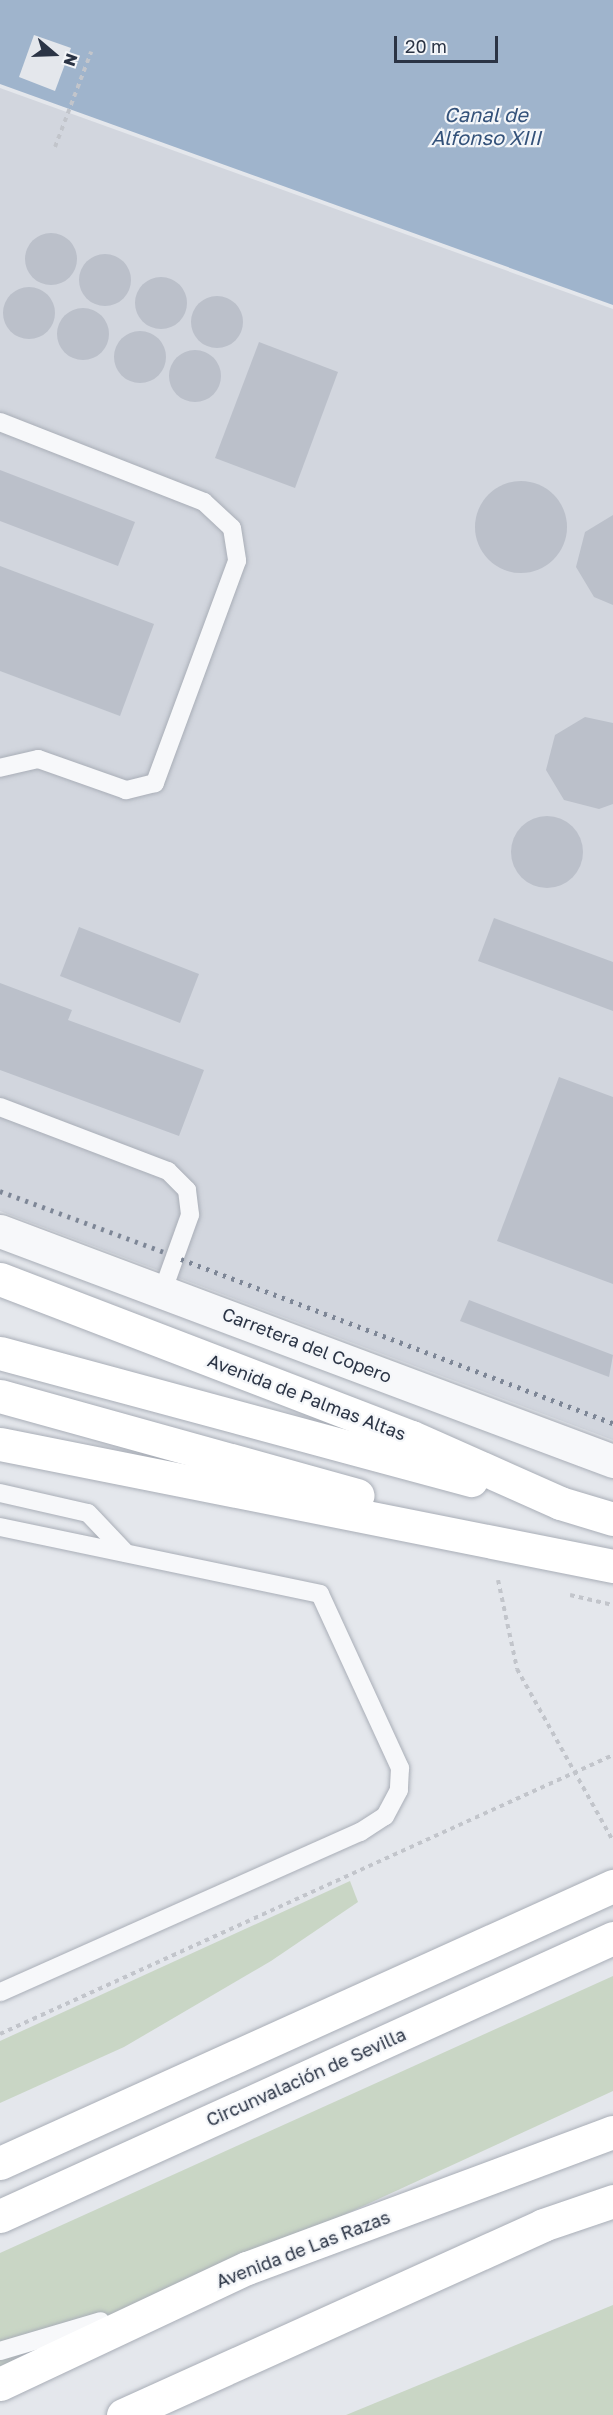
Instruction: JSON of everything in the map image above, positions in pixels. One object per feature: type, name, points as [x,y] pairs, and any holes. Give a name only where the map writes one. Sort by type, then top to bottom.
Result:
[{"type":"main road","name":"Avenida de Palmas Altas","points":[[0,1279],[412,1437],[560,1503],[613,1519]]},
{"type":"main road","points":[[0,1353],[560,1503]]},
{"type":"main road","points":[[0,1396],[613,1566]]},
{"type":"main road","points":[[0,1444],[582,1557]]},
{"type":"main road","points":[[0,2163],[613,1886]]},
{"type":"main road","name":"Circunvalación de Sevilla","points":[[0,2216],[613,1938]]},
{"type":"main road","name":"Avenida de Las Razas","points":[[0,2384],[247,2268],[613,2132]]},
{"type":"main road","points":[[123,2415],[543,2225],[613,2201]]},
{"type":"street","name":"Carretera del Copero","points":[[0,1231],[163,1290],[613,1461]]},
{"type":"lane","points":[[0,422],[204,502],[232,528],[237,561],[154,783],[126,790],[38,759],[0,768]]},
{"type":"lane","points":[[0,1107],[168,1171],[187,1190],[190,1215],[163,1290]]},
{"type":"lane","points":[[0,1493],[88,1513],[126,1553]]},
{"type":"lane","points":[[0,1527],[320,1594],[400,1768],[399,1790],[386,1816],[360,1832],[0,1992]]},
{"type":"lane","points":[[0,2351],[247,2268]]},
{"type":"path","points":[[55,147],[91,52]]},
{"type":"path","points":[[498,1580],[517,1669],[613,1841]]},
{"type":"path","points":[[0,2034],[613,1755]]},
{"type":"shaded area","points":[[0,88],[613,309],[613,1440],[0,1211]]},
{"type":"green space","points":[[350,1881],[358,1902],[271,1961],[124,2047],[0,2103],[0,2041]]},
{"type":"green space","points":[[613,1976],[613,2091],[0,2373],[0,2253]]},
{"type":"green space","points":[[613,2305],[613,2415],[346,2415]]},
{"type":"water","name":"Canal de Alfonso XIII","points":[[0,0],[613,0],[613,305],[0,84]]},
{"type":"pier","points":[[34,35],[71,48],[55,91],[19,77]]},
{"type":"building","points":[[51,233],[61,235],[69,241],[75,249],[77,259],[75,269],[69,277],[61,283],[51,285],[41,283],[33,277],[27,269],[25,259],[27,249],[33,241],[41,235]]},
{"type":"building","points":[[105,254],[115,256],[123,262],[129,270],[131,280],[129,290],[123,298],[115,304],[105,306],[95,304],[87,298],[81,290],[79,280],[81,270],[87,262],[95,256]]},
{"type":"building","points":[[161,277],[171,279],[179,285],[185,293],[187,303],[185,313],[179,321],[171,327],[161,329],[151,327],[143,321],[137,313],[135,303],[137,293],[143,285],[151,279]]},
{"type":"building","points":[[29,287],[39,289],[47,295],[53,303],[55,313],[53,323],[47,331],[39,337],[29,339],[19,337],[11,331],[5,323],[3,313],[5,303],[11,295],[19,289]]},
{"type":"building","points":[[217,296],[227,298],[235,304],[241,312],[243,322],[241,332],[235,340],[227,346],[217,348],[207,346],[199,340],[193,332],[191,322],[193,312],[199,304],[207,298]]},
{"type":"building","points":[[83,308],[93,310],[101,316],[107,324],[109,334],[107,344],[101,352],[93,358],[83,360],[73,358],[65,352],[59,344],[57,334],[59,324],[65,316],[73,310]]},
{"type":"building","points":[[140,331],[150,333],[158,339],[164,347],[166,357],[164,367],[158,375],[150,381],[140,383],[130,381],[122,375],[116,367],[114,357],[116,347],[122,339],[130,333]]},
{"type":"building","points":[[259,342],[338,372],[295,488],[215,458]]},
{"type":"building","points":[[195,350],[205,352],[213,358],[219,366],[221,376],[219,386],[213,394],[205,400],[195,402],[185,400],[177,394],[171,386],[169,376],[171,366],[177,358],[185,352]]},
{"type":"building","points":[[0,470],[135,522],[118,566],[0,521]]},
{"type":"building","points":[[521,481],[538,485],[553,495],[563,510],[567,527],[563,544],[553,559],[538,569],[521,573],[504,569],[489,559],[479,544],[475,527],[479,510],[489,495],[504,485]]},
{"type":"building","points":[[613,515],[613,605],[594,597],[576,567],[585,532]]},
{"type":"building","points":[[0,566],[154,624],[120,716],[0,671]]},
{"type":"building","points":[[585,717],[613,723],[613,804],[599,809],[564,800],[546,770],[555,735]]},
{"type":"building","points":[[547,816],[561,819],[573,826],[580,838],[583,852],[580,866],[573,878],[561,885],[547,888],[533,885],[521,878],[514,866],[511,852],[514,838],[521,826],[533,819]]},
{"type":"building","points":[[494,918],[613,962],[613,1011],[478,961]]},
{"type":"building","points":[[79,927],[199,974],[180,1023],[60,976]]},
{"type":"building","points":[[0,983],[72,1010],[68,1020],[204,1070],[179,1136],[0,1070]]},
{"type":"building","points":[[559,1077],[613,1097],[613,1284],[497,1241]]},
{"type":"building","points":[[469,1300],[613,1355],[609,1377],[460,1321]]},
{"type":"railway","points":[[0,1191],[167,1253]]},
{"type":"railway","points":[[181,1259],[613,1423]]}]
